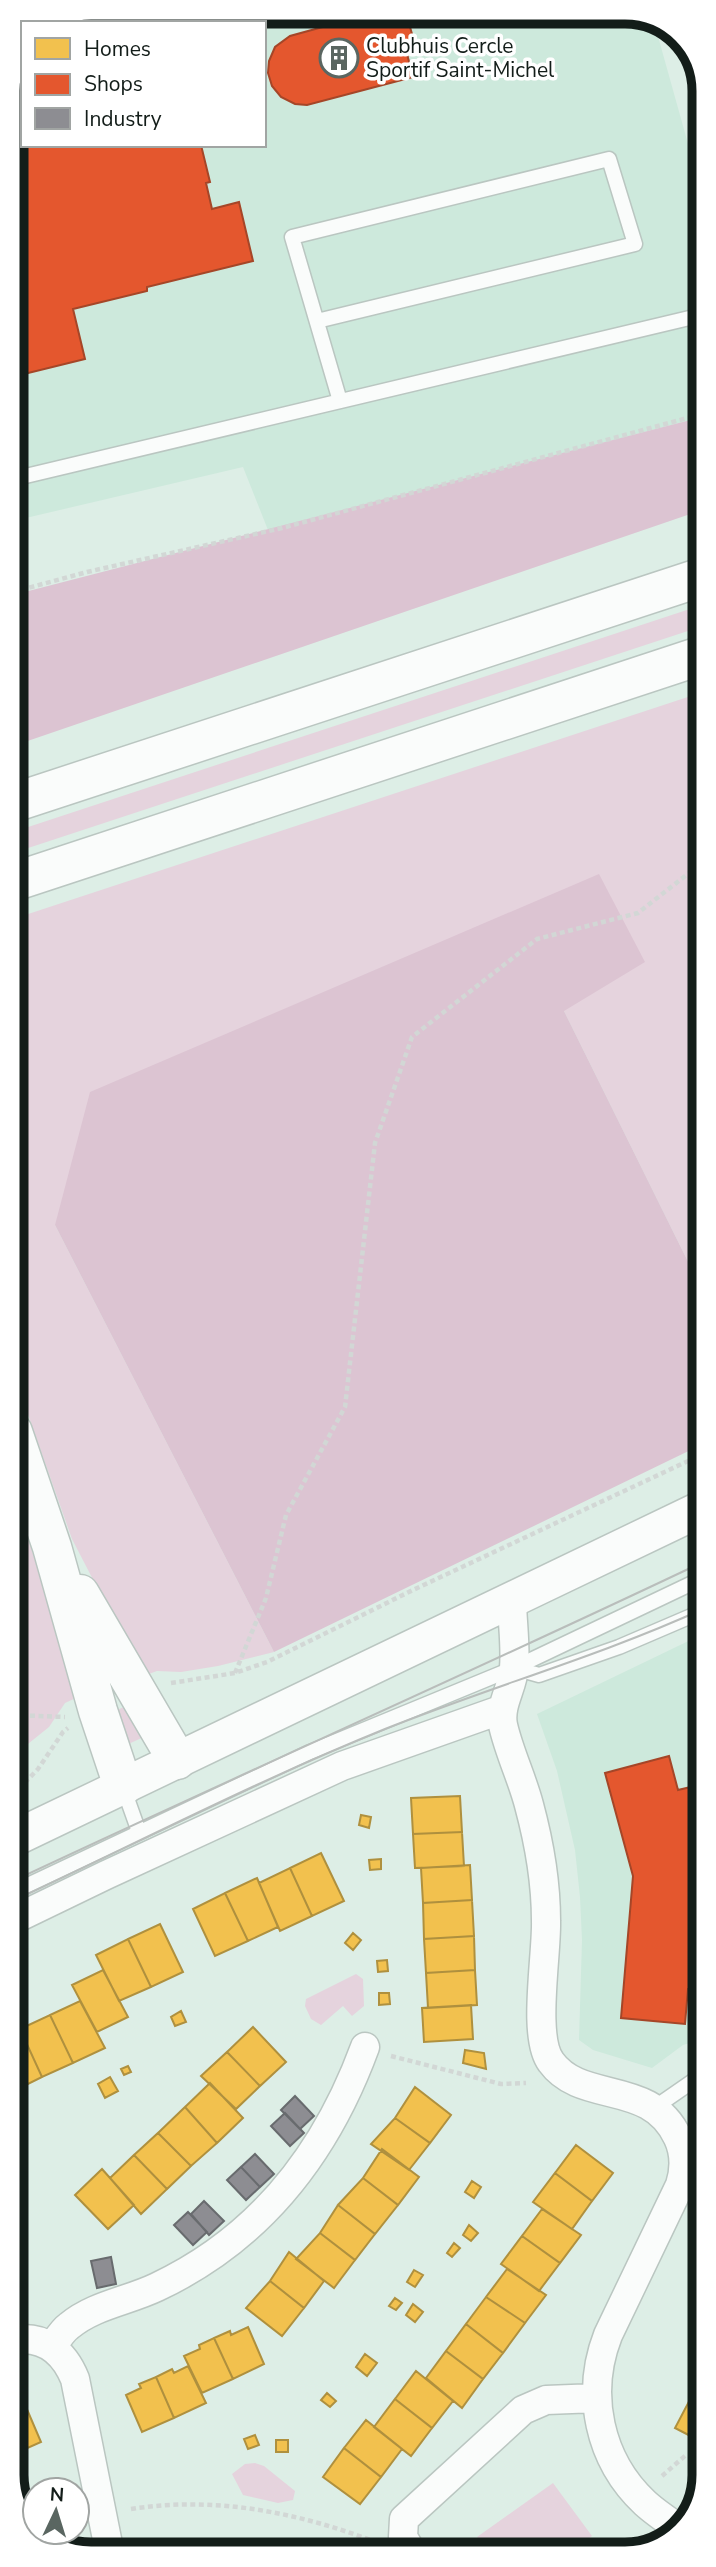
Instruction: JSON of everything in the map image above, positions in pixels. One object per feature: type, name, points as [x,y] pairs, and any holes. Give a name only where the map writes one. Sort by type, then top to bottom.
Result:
[{"type":"highway","points":[[24,799],[692,580]]},
{"type":"highway","points":[[24,878],[692,658]]},
{"type":"highway","points":[[24,1464],[52,1547],[98,1711],[123,1786]]},
{"type":"highway","points":[[52,1547],[177,1760]]},
{"type":"street","points":[[24,1834],[692,1513]]},
{"type":"street","points":[[512,1599],[514,1668],[503,1709],[503,1725],[529,1804],[540,1858],[546,1921],[541,2021],[547,2057],[553,2066],[576,2081],[635,2098],[654,2108],[666,2118],[692,2170]]},
{"type":"street","points":[[24,1915],[342,1766],[503,1709]]},
{"type":"street","points":[[52,2347],[69,2325],[98,2309],[156,2288],[204,2262],[267,2211],[316,2148],[345,2097],[365,2047]]},
{"type":"street","points":[[672,2523],[646,2504],[617,2469],[603,2435],[597,2398],[603,2350],[692,2174]]},
{"type":"street","points":[[24,2339],[31,2339],[52,2347],[69,2365],[75,2379],[108,2542]]},
{"type":"street","points":[[406,2542],[403,2537],[404,2519],[523,2410],[547,2400],[597,2398]]},
{"type":"lane","points":[[317,321],[635,244],[609,159],[292,237],[340,401]]},
{"type":"lane","points":[[24,476],[692,317]]},
{"type":"lane","points":[[24,1887],[310,1752],[514,1668],[692,1583]]},
{"type":"lane","points":[[514,1668],[539,1675],[619,1647],[692,1616]]},
{"type":"lane","points":[[123,1786],[139,1832]]},
{"type":"lane","points":[[654,2108],[692,2082]]},
{"type":"path","points":[[683,59],[692,90]]},
{"type":"path","points":[[24,589],[282,528],[692,417]]},
{"type":"path","points":[[235,1673],[266,1598],[286,1515],[345,1407],[375,1143],[412,1037],[537,939],[638,913],[692,871]]},
{"type":"path","points":[[162,1685],[235,1673],[267,1662],[692,1459]]},
{"type":"path","points":[[24,1715],[69,1717]]},
{"type":"path","points":[[24,1783],[63,1732],[73,1725]]},
{"type":"path","points":[[365,2047],[391,2057],[501,2084],[526,2083]]},
{"type":"path","points":[[662,2476],[686,2455],[692,2454]]},
{"type":"path","points":[[123,2510],[182,2504],[259,2509],[313,2520],[374,2542]]},
{"type":"shaded area","points":[[266,24],[629,25],[657,34],[692,158],[692,420],[268,530],[243,467],[24,518],[24,147],[266,147]]},
{"type":"shaded area","points":[[692,420],[692,513],[24,742],[24,592]]},
{"type":"shaded area","points":[[692,608],[692,630],[24,849],[24,828]]},
{"type":"shaded area","points":[[692,696],[692,1270],[564,1011],[55,1225],[274,1652],[218,1666],[181,1672],[157,1671],[143,1676],[72,1539],[24,1403],[24,915]]},
{"type":"shaded area","points":[[599,874],[645,962],[564,1011],[692,1270],[692,1449],[274,1652],[55,1225],[90,1092]]},
{"type":"shaded area","points":[[24,1526],[78,1697],[65,1703],[49,1727],[24,1747]]},
{"type":"shaded area","points":[[692,1639],[692,2042],[683,2045],[652,2068],[593,2050],[579,2040],[582,1940],[575,1850],[557,1771],[537,1714]]},
{"type":"shaded area","points":[[130,1704],[146,1736],[124,1746],[111,1713]]},
{"type":"shaded area","points":[[356,1974],[363,1979],[364,2006],[352,2016],[343,2006],[321,2025],[311,2019],[305,2006],[306,1999]]},
{"type":"shaded area","points":[[245,2464],[264,2466],[295,2491],[293,2500],[278,2503],[243,2495],[232,2474]]},
{"type":"shaded area","points":[[553,2483],[592,2536],[584,2542],[481,2542],[477,2537]]},
{"type":"building: Homes","points":[[460,1796],[462,1832],[413,1834],[411,1798]]},
{"type":"building: Homes","points":[[361,1815],[371,1817],[369,1828],[359,1825]]},
{"type":"building: Homes","points":[[462,1832],[464,1866],[415,1868],[413,1834]]},
{"type":"building: Homes","points":[[321,1853],[344,1901],[312,1916],[290,1868]]},
{"type":"building: Homes","points":[[381,1859],[381,1869],[370,1870],[369,1860]]},
{"type":"building: Homes","points":[[470,1865],[472,1900],[423,1903],[421,1868]]},
{"type":"building: Homes","points":[[290,1868],[312,1916],[280,1931],[259,1883]]},
{"type":"building: Homes","points":[[257,1878],[278,1927],[248,1941],[225,1893]]},
{"type":"building: Homes","points":[[225,1893],[248,1941],[215,1956],[193,1909]]},
{"type":"building: Homes","points":[[472,1900],[474,1936],[424,1939],[423,1903]]},
{"type":"building: Homes","points":[[160,1924],[183,1972],[151,1987],[128,1939]]},
{"type":"building: Homes","points":[[353,1933],[361,1940],[353,1950],[345,1943]]},
{"type":"building: Homes","points":[[474,1936],[475,1970],[426,1973],[424,1939]]},
{"type":"building: Homes","points":[[128,1939],[151,1987],[119,2001],[96,1955]]},
{"type":"building: Homes","points":[[387,1960],[388,1971],[378,1972],[377,1961]]},
{"type":"building: Homes","points":[[103,1970],[128,2017],[97,2032],[72,1985]]},
{"type":"building: Homes","points":[[475,1970],[477,2005],[428,2008],[426,1973]]},
{"type":"building: Homes","points":[[379,1993],[389,1993],[390,2004],[379,2005]]},
{"type":"building: Homes","points":[[80,2001],[105,2048],[73,2063],[50,2015]]},
{"type":"building: Homes","points":[[471,2005],[473,2039],[424,2042],[422,2008]]},
{"type":"building: Homes","points":[[181,2011],[186,2022],[175,2026],[171,2017]]},
{"type":"building: Homes","points":[[50,2015],[73,2063],[42,2077],[24,2038],[24,2027]]},
{"type":"building: Homes","points":[[253,2027],[286,2062],[260,2086],[227,2052]]},
{"type":"building: Homes","points":[[24,2038],[42,2077],[24,2086]]},
{"type":"building: Homes","points":[[465,2050],[484,2053],[486,2069],[463,2063]]},
{"type":"building: Homes","points":[[227,2052],[260,2086],[236,2109],[201,2076]]},
{"type":"building: Homes","points":[[128,2066],[131,2072],[124,2075],[121,2069]]},
{"type":"building: Homes","points":[[110,2077],[118,2091],[105,2098],[98,2084]]},
{"type":"building: Homes","points":[[210,2083],[243,2118],[217,2143],[185,2107]]},
{"type":"building: Homes","points":[[415,2087],[451,2115],[430,2143],[395,2118]]},
{"type":"building: Homes","points":[[185,2107],[217,2143],[191,2166],[158,2133]]},
{"type":"building: Homes","points":[[395,2118],[430,2143],[409,2170],[371,2144]]},
{"type":"building: Homes","points":[[158,2133],[191,2166],[167,2189],[134,2155]]},
{"type":"building: Homes","points":[[576,2145],[613,2173],[592,2201],[555,2173]]},
{"type":"building: Homes","points":[[382,2149],[419,2177],[398,2205],[363,2178]]},
{"type":"building: Homes","points":[[134,2155],[167,2189],[141,2214],[110,2178]]},
{"type":"building: Homes","points":[[102,2169],[134,2205],[108,2229],[75,2195]]},
{"type":"building: Homes","points":[[555,2173],[592,2201],[572,2229],[533,2202]]},
{"type":"building: Homes","points":[[363,2178],[398,2205],[375,2234],[338,2205]]},
{"type":"building: Homes","points":[[472,2181],[481,2187],[474,2198],[465,2192]]},
{"type":"building: Homes","points":[[338,2205],[375,2234],[355,2260],[320,2233]]},
{"type":"building: Homes","points":[[542,2209],[581,2235],[560,2263],[522,2236]]},
{"type":"building: Homes","points":[[469,2225],[478,2233],[471,2241],[463,2235]]},
{"type":"building: Homes","points":[[320,2233],[355,2260],[334,2288],[296,2259]]},
{"type":"building: Homes","points":[[522,2236],[560,2263],[539,2291],[501,2264]]},
{"type":"building: Homes","points":[[454,2243],[460,2248],[452,2257],[447,2253]]},
{"type":"building: Homes","points":[[289,2252],[324,2281],[304,2308],[270,2281]]},
{"type":"building: Homes","points":[[507,2269],[546,2295],[525,2323],[486,2297]]},
{"type":"building: Homes","points":[[414,2270],[423,2275],[415,2287],[407,2282]]},
{"type":"building: Homes","points":[[270,2281],[304,2308],[282,2336],[246,2308]]},
{"type":"building: Homes","points":[[486,2297],[525,2323],[503,2353],[466,2324]]},
{"type":"building: Homes","points":[[395,2298],[402,2303],[396,2310],[389,2306]]},
{"type":"building: Homes","points":[[413,2304],[423,2312],[415,2322],[406,2315]]},
{"type":"building: Homes","points":[[466,2324],[503,2353],[483,2379],[446,2351]]},
{"type":"building: Homes","points":[[248,2327],[264,2364],[233,2379],[214,2338],[230,2331],[231,2335]]},
{"type":"building: Homes","points":[[214,2338],[233,2379],[202,2393],[184,2356],[200,2349],[199,2345]]},
{"type":"building: Homes","points":[[446,2351],[483,2379],[462,2408],[426,2378]]},
{"type":"building: Homes","points":[[365,2354],[377,2363],[367,2376],[356,2367]]},
{"type":"building: Homes","points":[[188,2366],[206,2403],[174,2418],[156,2377],[172,2369],[174,2373]]},
{"type":"building: Homes","points":[[416,2371],[453,2401],[432,2428],[395,2399]]},
{"type":"building: Homes","points":[[156,2377],[174,2418],[142,2432],[126,2395],[141,2388],[139,2384]]},
{"type":"building: Homes","points":[[327,2393],[336,2401],[330,2407],[321,2400]]},
{"type":"building: Homes","points":[[692,2396],[692,2437],[675,2428]]},
{"type":"building: Homes","points":[[395,2399],[432,2428],[411,2456],[374,2427]]},
{"type":"building: Homes","points":[[24,2402],[41,2442],[24,2450]]},
{"type":"building: Homes","points":[[366,2420],[402,2449],[381,2477],[344,2448]]},
{"type":"building: Homes","points":[[255,2435],[259,2445],[248,2449],[244,2439]]},
{"type":"building: Homes","points":[[276,2440],[288,2440],[288,2452],[276,2452]]},
{"type":"building: Homes","points":[[344,2448],[381,2477],[360,2504],[323,2477]]},
{"type":"building: Shops","name":"Clubhuis Cercle Sportif Saint-Michel","points":[[332,24],[409,25],[416,48],[406,50],[413,77],[307,105],[295,104],[281,97],[272,86],[268,73],[269,61],[275,47],[290,36]]},
{"type":"building: Shops","points":[[24,147],[201,147],[210,182],[206,183],[212,209],[239,202],[253,261],[147,287],[147,291],[73,309],[85,359],[24,374]]},
{"type":"building: Shops","points":[[669,1756],[678,1790],[692,1787],[692,1989],[688,1989],[685,2024],[621,2018],[633,1876],[605,1773]]},
{"type":"building: Industry","points":[[295,2096],[314,2116],[300,2129],[281,2110]]},
{"type":"building: Industry","points":[[285,2113],[304,2133],[290,2146],[271,2126]]},
{"type":"building: Industry","points":[[255,2154],[274,2174],[260,2187],[241,2167]]},
{"type":"building: Industry","points":[[241,2167],[260,2187],[246,2200],[227,2180]]},
{"type":"building: Industry","points":[[204,2201],[224,2221],[209,2235],[191,2214]]},
{"type":"building: Industry","points":[[188,2212],[207,2232],[193,2245],[174,2225]]},
{"type":"building: Industry","points":[[111,2257],[116,2284],[97,2288],[91,2261]]},
{"type":"tram line","points":[[24,1876],[692,1567]]},
{"type":"tram line","points":[[24,1896],[245,1791],[385,1729],[625,1642],[692,1614]]},
{"type":"place","name":"Clubhuis Cercle Sportif Saint-Michel","points":[[339,58]]}]
